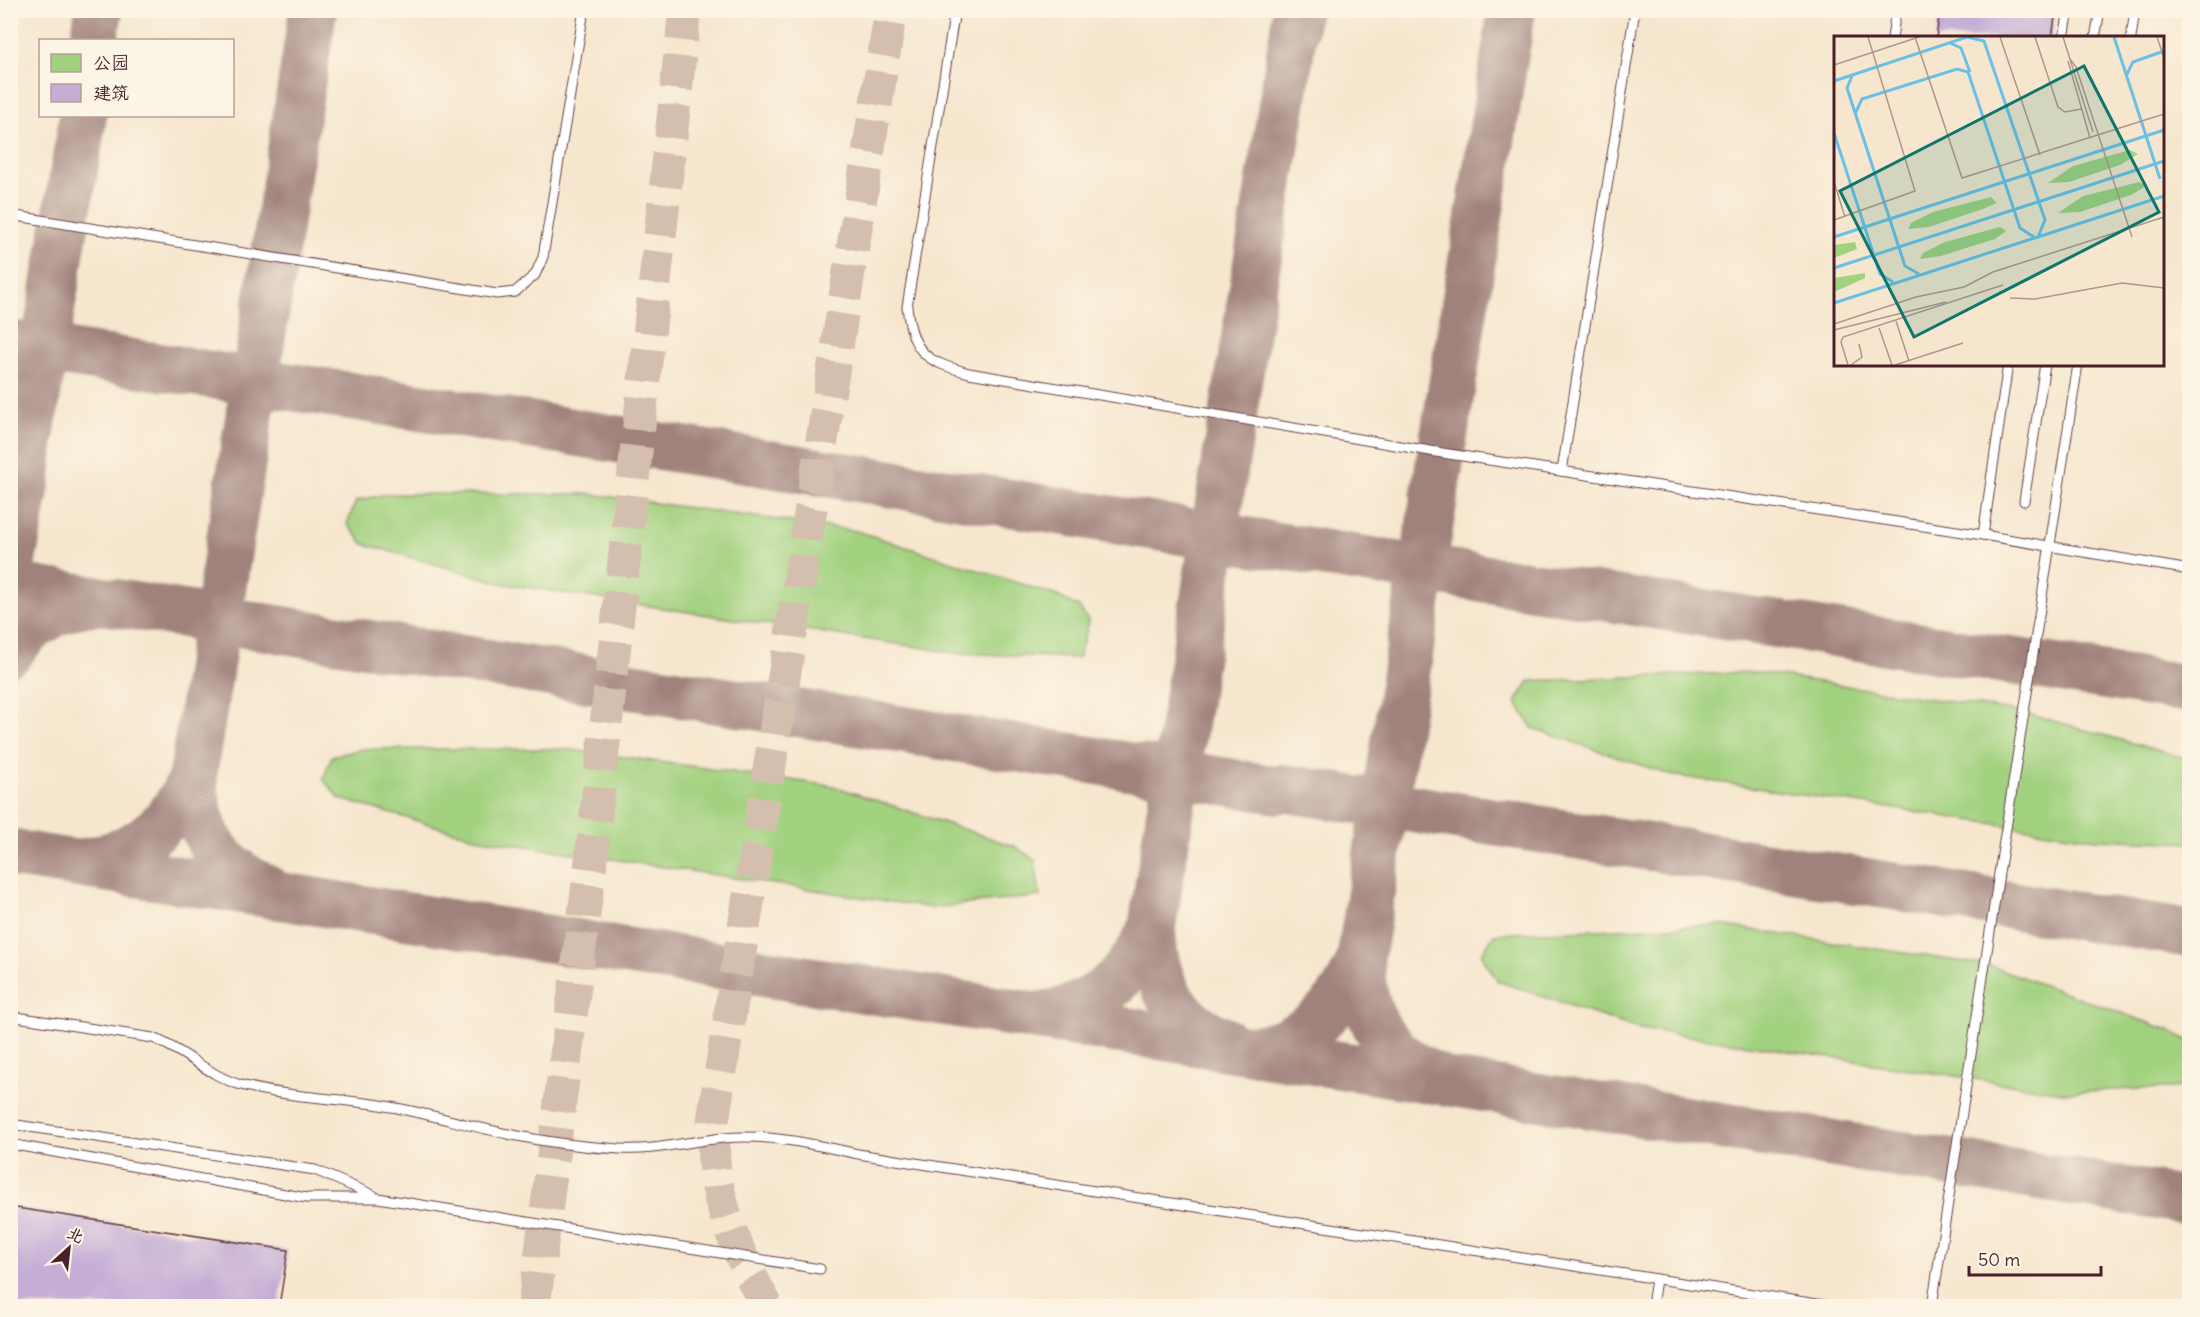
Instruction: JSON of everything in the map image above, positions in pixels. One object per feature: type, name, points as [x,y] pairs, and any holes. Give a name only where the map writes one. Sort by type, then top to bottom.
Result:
[{"type":"lane","points":[[10,215],[424,284],[497,294],[514,292],[535,275],[543,257],[584,10]]},
{"type":"lane","points":[[955,10],[908,307],[910,333],[922,353],[941,365],[969,373],[1233,419],[2190,570]]},
{"type":"lane","points":[[1562,471],[1635,10]]},
{"type":"lane","points":[[1892,36],[1896,10]]},
{"type":"lane","points":[[2064,36],[2069,10]]},
{"type":"lane","points":[[2095,36],[2100,10]]},
{"type":"lane","points":[[2131,36],[2136,10]]},
{"type":"lane","points":[[1983,536],[2008,366]]},
{"type":"lane","points":[[2024,501],[2045,366]]},
{"type":"lane","points":[[1932,1306],[2078,366]]},
{"type":"lane","points":[[10,1016],[153,1038],[168,1044],[224,1078],[240,1084],[276,1092],[381,1105],[538,1139],[622,1149],[658,1148],[724,1138],[775,1138],[870,1156],[1656,1279],[1768,1302],[1830,1306]]},
{"type":"lane","points":[[10,1124],[315,1170],[378,1198]]},
{"type":"lane","points":[[10,1144],[308,1198],[378,1198],[820,1269]]},
{"type":"lane","points":[[1652,1306],[1656,1279]]},
{"type":"green space","points":[[387,494],[590,494],[857,531],[1055,595],[1079,607],[1089,622],[1078,658],[956,653],[505,584],[364,544],[347,524],[356,501]]},
{"type":"green space","points":[[1755,672],[2025,713],[2189,759],[2189,843],[2096,839],[1670,775],[1532,728],[1516,702],[1529,681]]},
{"type":"green space","points":[[364,749],[566,749],[833,786],[1014,846],[1035,860],[1040,896],[932,908],[481,839],[340,799],[323,779],[332,756]]},
{"type":"green space","points":[[1720,925],[1991,966],[2171,1031],[2189,1041],[2189,1087],[2061,1092],[1635,1028],[1498,981],[1481,955],[1494,934]]},
{"type":"building","points":[[1940,10],[2056,10],[2052,36],[1936,36]]},
{"type":"building","points":[[10,1207],[288,1250],[279,1306],[10,1306]]},
{"type":"taxiway","points":[[94,39],[99,10]]},
{"type":"taxiway","points":[[267,889],[234,869],[221,857],[212,844],[204,830],[199,813],[193,775],[313,10]]},
{"type":"taxiway","points":[[1226,1042],[1193,1023],[1170,997],[1157,965],[1152,927],[1297,10]]},
{"type":"taxiway","points":[[1251,1049],[1287,1040],[1318,1021],[1342,994],[1360,961],[1512,10]]},
{"type":"taxiway","points":[[10,572],[27,480],[29,443],[83,117]]},
{"type":"taxiway","points":[[10,344],[357,397],[1213,536],[2190,689]]},
{"type":"taxiway","points":[[10,586],[2190,934]]},
{"type":"taxiway","points":[[10,652],[27,632],[61,610],[99,602]]},
{"type":"taxiway","points":[[83,862],[120,852],[151,834],[175,809],[193,775]]},
{"type":"taxiway","points":[[10,853],[2190,1201]]},
{"type":"taxiway","points":[[1042,1015],[1079,1005],[1109,987],[1134,960],[1152,927]]},
{"type":"taxiway","points":[[1360,961],[1366,1001],[1381,1034],[1406,1059],[1437,1077]]},
{"type":"tunnel","points":[[534,1306],[591,860],[685,10]]},
{"type":"tunnel","points":[[767,1306],[742,1258],[723,1207],[715,1172],[713,1120],[891,10]]}]
